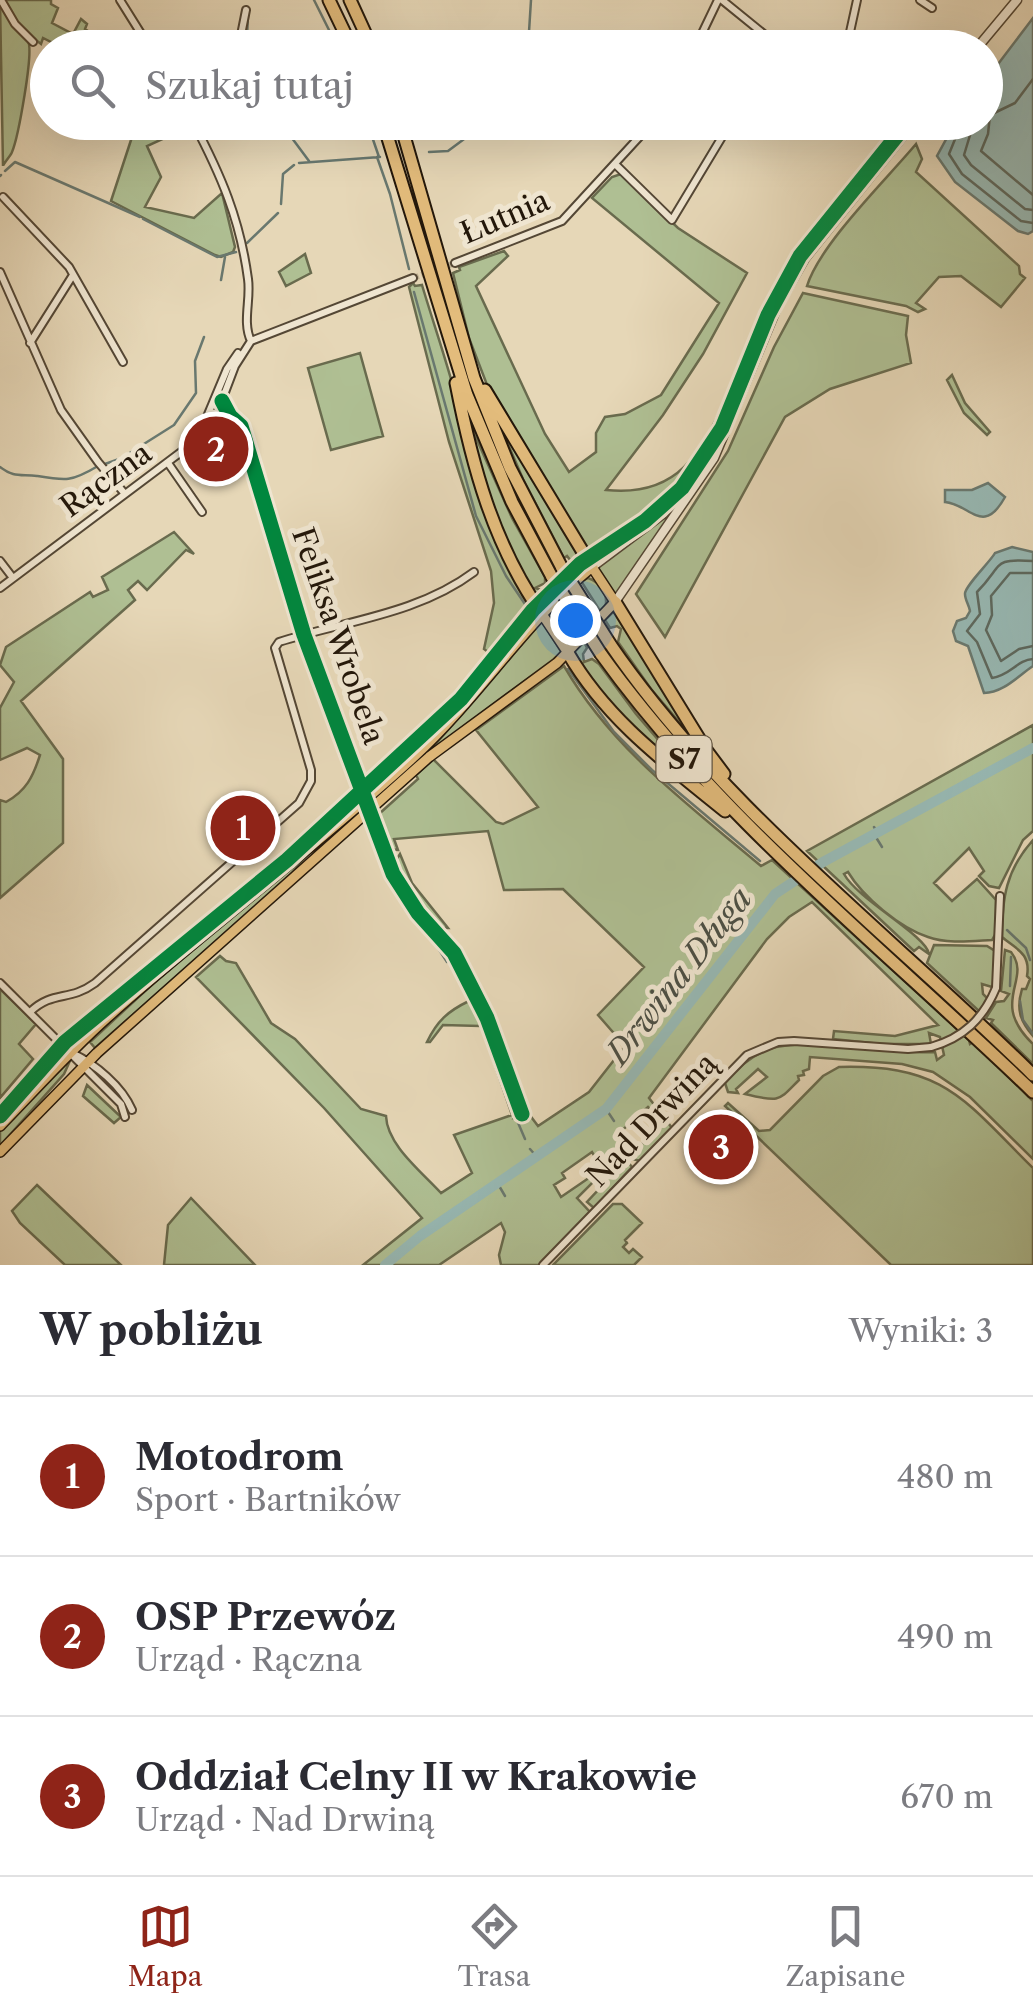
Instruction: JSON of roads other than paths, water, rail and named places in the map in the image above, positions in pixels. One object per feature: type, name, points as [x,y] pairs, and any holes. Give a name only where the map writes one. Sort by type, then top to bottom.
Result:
[{"type":"highway","points":[[329,0],[343,30]]},
{"type":"highway","points":[[350,0],[364,30]]},
{"type":"highway","name":"S7","points":[[390,140],[498,472],[606,649],[681,756],[1033,1075]]},
{"type":"highway","name":"S7","points":[[405,140],[460,357]]},
{"type":"highway","points":[[460,357],[592,567]]},
{"type":"highway","points":[[460,357],[456,385],[481,491],[506,553],[542,614]]},
{"type":"highway","points":[[614,602],[706,750],[766,823]]},
{"type":"highway","name":"S7","points":[[606,649],[668,721],[766,823],[785,850]]},
{"type":"highway","points":[[568,653],[627,730],[785,850]]},
{"type":"highway","name":"S7","points":[[829,891],[1033,1092]]},
{"type":"main road","points":[[0,1126],[126,1001],[367,805],[463,729],[568,653],[614,602],[592,567],[542,614],[439,733],[367,805],[85,1064],[0,1152]]},
{"type":"main road","points":[[542,614],[568,653]]},
{"type":"street","points":[[2,0],[15,24],[30,39]]},
{"type":"street","points":[[120,0],[139,30]]},
{"type":"street","points":[[704,30],[720,0],[758,30]]},
{"type":"street","points":[[850,30],[857,0]]},
{"type":"street","points":[[920,0],[932,8]]},
{"type":"street","points":[[992,30],[1017,0]]},
{"type":"street","points":[[242,30],[246,10]]},
{"type":"street","points":[[202,140],[228,190],[248,278],[246,327],[251,342]]},
{"type":"street","name":"Łutnia","points":[[455,263],[562,222],[637,140]]},
{"type":"street","points":[[616,165],[672,220],[720,140]]},
{"type":"street","points":[[614,602],[700,484],[796,271],[828,225],[899,140]]},
{"type":"street","points":[[2,197],[73,275],[123,362]]},
{"type":"street","points":[[0,272],[72,428],[125,494]]},
{"type":"street","points":[[30,344],[73,275]]},
{"type":"street","points":[[212,415],[227,369],[251,342],[413,278]]},
{"type":"street","points":[[212,415],[222,401],[232,371],[251,342]]},
{"type":"street","name":"Feliksa Wrobela","points":[[222,401],[230,416],[242,426],[304,635],[400,886],[454,954],[487,1018],[522,1114]]},
{"type":"street","points":[[212,415],[230,416]]},
{"type":"street","points":[[212,415],[244,436]]},
{"type":"street","name":"Rączna","points":[[0,588],[192,445],[206,432],[212,415]]},
{"type":"street","name":"Rączna","points":[[192,445],[212,415]]},
{"type":"street","points":[[206,432],[224,425]]},
{"type":"street","points":[[592,567],[664,512],[694,480],[725,434]]},
{"type":"street","points":[[168,462],[202,512]]},
{"type":"street","points":[[1,560],[13,578]]},
{"type":"street","points":[[30,1012],[42,1000],[70,996],[94,983],[299,803],[311,781],[311,770],[275,648],[280,642],[430,598],[474,572]]},
{"type":"street","name":"Nad Drwiną","points":[[543,1265],[747,1055],[794,1040],[908,1049],[931,1047],[957,1037],[973,1025],[996,988],[1000,896]]},
{"type":"street","points":[[0,983],[71,1052],[122,1094],[132,1110]]},
{"type":"street","points":[[85,1064],[121,1104],[125,1117]]},
{"type":"water","points":[[1033,18],[1033,231],[1028,234],[1018,231],[955,182],[937,156],[946,140],[1003,140],[1003,58]]},
{"type":"water","points":[[988,483],[1005,497],[990,515],[976,515],[945,502],[945,490],[972,490]]},
{"type":"water","points":[[1012,547],[1033,552],[1033,666],[1004,687],[984,693],[968,646],[956,641],[953,631],[957,621],[966,618],[970,611],[965,594],[969,586],[995,553]]},
{"type":"waterway","points":[[314,0],[329,30]]},
{"type":"waterway","points":[[529,30],[531,0]]},
{"type":"waterway","points":[[247,30],[248,16]]},
{"type":"waterway","points":[[293,140],[309,161]]},
{"type":"waterway","points":[[373,140],[379,157]]},
{"type":"waterway","points":[[429,152],[448,151],[463,140]]},
{"type":"waterway","points":[[377,157],[409,269]]},
{"type":"waterway","points":[[299,163],[380,157]]},
{"type":"waterway","points":[[5,171],[15,162],[140,217]]},
{"type":"waterway","points":[[281,204],[283,174],[294,165]]},
{"type":"waterway","points":[[247,243],[278,213]]},
{"type":"waterway","points":[[143,219],[217,257],[236,252]]},
{"type":"waterway","points":[[221,280],[225,257]]},
{"type":"waterway","points":[[414,292],[476,516],[506,576],[529,610]]},
{"type":"waterway","points":[[128,454],[174,425],[196,393],[195,361],[204,337]]},
{"type":"waterway","points":[[105,464],[122,458]]},
{"type":"waterway","points":[[0,467],[14,474],[62,479],[74,478],[98,466]]},
{"type":"waterway","points":[[568,669],[614,732],[652,770],[760,861]]},
{"type":"waterway","name":"Drwina Długa","points":[[385,1265],[420,1236],[606,1109],[775,894],[823,862],[1033,748]]},
{"type":"waterway","name":"Drwina Długa","points":[[874,827],[877,832]]},
{"type":"waterway","points":[[874,834],[882,847]]},
{"type":"waterway","points":[[409,915],[416,922]]},
{"type":"waterway","points":[[421,928],[433,941]]},
{"type":"waterway","points":[[1007,930],[1026,948],[1030,960]]},
{"type":"waterway","points":[[436,945],[447,962]]},
{"type":"waterway","points":[[1010,986],[1011,957]]},
{"type":"waterway","points":[[453,970],[468,991]]},
{"type":"waterway","points":[[1020,1001],[1023,1020],[1033,1034]]},
{"type":"waterway","points":[[472,1003],[480,1020]]},
{"type":"waterway","points":[[490,1043],[515,1113]]},
{"type":"waterway","points":[[606,1109],[614,1121]]},
{"type":"waterway","points":[[516,1118],[525,1139]]},
{"type":"waterway","points":[[530,1149],[537,1157]]},
{"type":"waterway","points":[[498,1184],[505,1196]]},
{"type":"tunnel","points":[[413,278],[455,263]]},
{"type":"place","name":"OSP Przewóz","points":[[216,449]]},
{"type":"place","name":"Motodrom","points":[[243,828]]},
{"type":"place","name":"Oddział Celny II w Krakowie","points":[[721,1147]]}]
